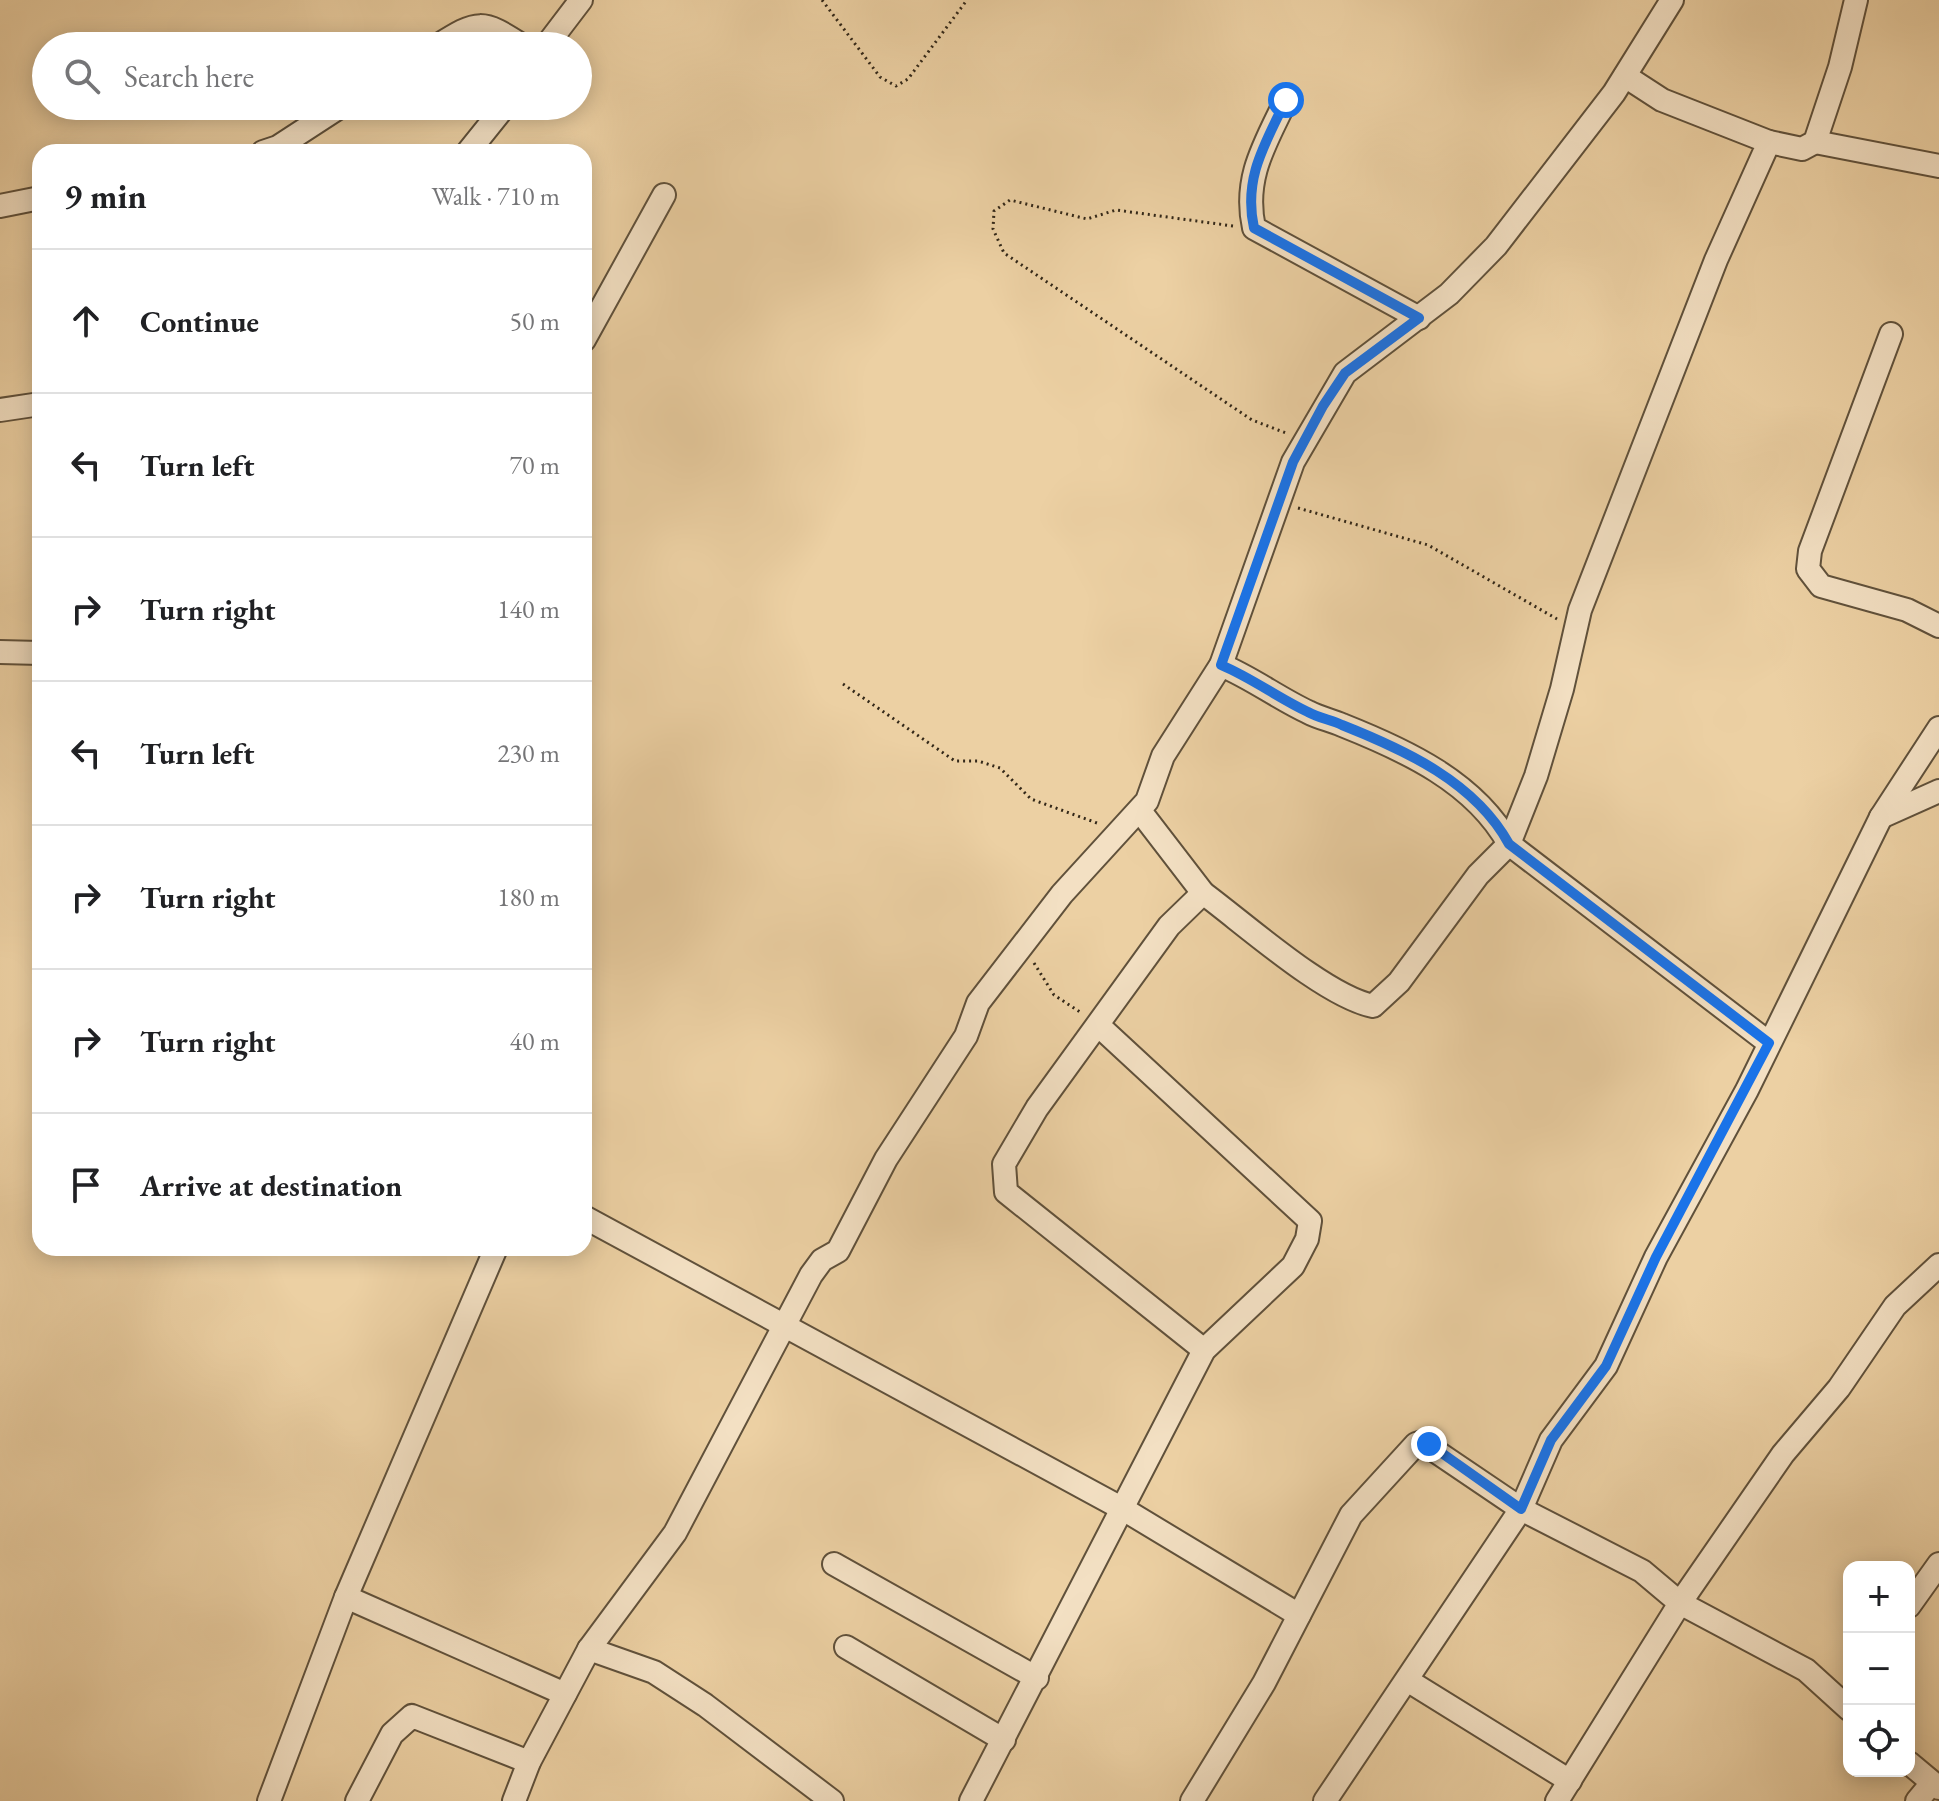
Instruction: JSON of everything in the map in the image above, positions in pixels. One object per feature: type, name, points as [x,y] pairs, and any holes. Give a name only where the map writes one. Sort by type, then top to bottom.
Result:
[{"type":"street","points":[[557,32],[581,0]]},
{"type":"street","points":[[514,1801],[529,1762],[589,1649],[675,1533],[811,1275],[822,1260],[838,1251],[886,1159],[966,1036],[978,1003],[1021,943],[1140,811],[1163,756],[1221,665],[1278,504],[1305,440],[1345,373],[1419,318],[1496,246],[1625,76],[1672,0]]},
{"type":"street","points":[[1815,142],[1840,67],[1856,0]]},
{"type":"street","points":[[460,32],[474,23],[491,25],[502,32]]},
{"type":"street","points":[[1625,76],[1662,100],[1769,142],[1802,149],[1815,142],[1939,166]]},
{"type":"street","points":[[1286,100],[1258,160],[1248,200],[1254,228],[1419,318]]},
{"type":"street","points":[[283,144],[319,120]]},
{"type":"street","points":[[474,144],[494,120]]},
{"type":"street","points":[[1140,811],[1203,893],[1312,974],[1359,1003],[1373,1006],[1399,982],[1478,875],[1509,844],[1536,776],[1576,628],[1716,260],[1769,142]]},
{"type":"street","points":[[592,326],[664,195]]},
{"type":"street","points":[[0,206],[32,200]]},
{"type":"street","points":[[1891,334],[1810,551],[1808,569],[1821,586],[1907,610],[1939,626]]},
{"type":"street","points":[[0,410],[32,405]]},
{"type":"street","points":[[0,652],[32,653]]},
{"type":"street","points":[[1221,665],[1250,677],[1308,713],[1405,752],[1461,788],[1494,817],[1509,844],[1769,1043]]},
{"type":"street","points":[[1325,1801],[1521,1509],[1551,1440],[1606,1366],[1656,1257],[1769,1043],[1881,817],[1939,728]]},
{"type":"street","points":[[1881,817],[1939,791]]},
{"type":"street","points":[[1203,893],[1169,926],[1037,1108],[1004,1164],[1006,1192],[1204,1350]]},
{"type":"street","points":[[978,1799],[1004,1740],[1204,1350],[1293,1266],[1307,1239],[1310,1221],[1098,1025]]},
{"type":"street","points":[[592,1221],[785,1323],[1123,1509],[1299,1615]]},
{"type":"street","points":[[269,1801],[346,1597],[493,1256]]},
{"type":"street","points":[[1557,1801],[1680,1603],[1783,1454],[1839,1388],[1889,1314],[1939,1265]]},
{"type":"street","points":[[1192,1801],[1264,1683],[1351,1515],[1416,1444],[1429,1444],[1521,1509],[1642,1571],[1680,1603],[1806,1670],[1843,1699]]},
{"type":"street","points":[[834,1564],[1037,1678]]},
{"type":"street","points":[[1915,1598],[1939,1564]]},
{"type":"street","points":[[346,1597],[565,1694]]},
{"type":"street","points":[[846,1647],[1004,1740]]},
{"type":"street","points":[[589,1649],[654,1672],[705,1705],[832,1801]]},
{"type":"street","points":[[1407,1680],[1570,1781]]},
{"type":"street","points":[[357,1801],[392,1734],[412,1716],[529,1762]]},
{"type":"street","points":[[1915,1768],[1935,1786],[1917,1801]]},
{"type":"path","points":[[822,0],[880,77],[896,86],[908,79],[967,0]]},
{"type":"path","points":[[1254,228],[1116,210],[1087,219],[1010,200],[994,211],[993,229],[1004,253],[1046,283],[1252,420],[1305,440]]},
{"type":"path","points":[[1278,504],[1428,545],[1576,628]]},
{"type":"path","points":[[843,684],[955,761],[978,761],[1000,768],[1031,799],[1122,830]]},
{"type":"path","points":[[1021,943],[1054,995],[1098,1025]]},
{"type":"route","points":[[1286,100],[1258,160],[1248,200],[1254,228],[1275,242],[1400,304],[1419,318],[1389,337],[1345,373],[1323,406],[1293,462],[1221,665],[1250,677],[1308,713],[1340,723],[1405,752],[1461,788],[1494,817],[1509,844],[1769,1043],[1747,1090],[1656,1257],[1606,1366],[1551,1440],[1521,1509],[1429,1444]]}]
